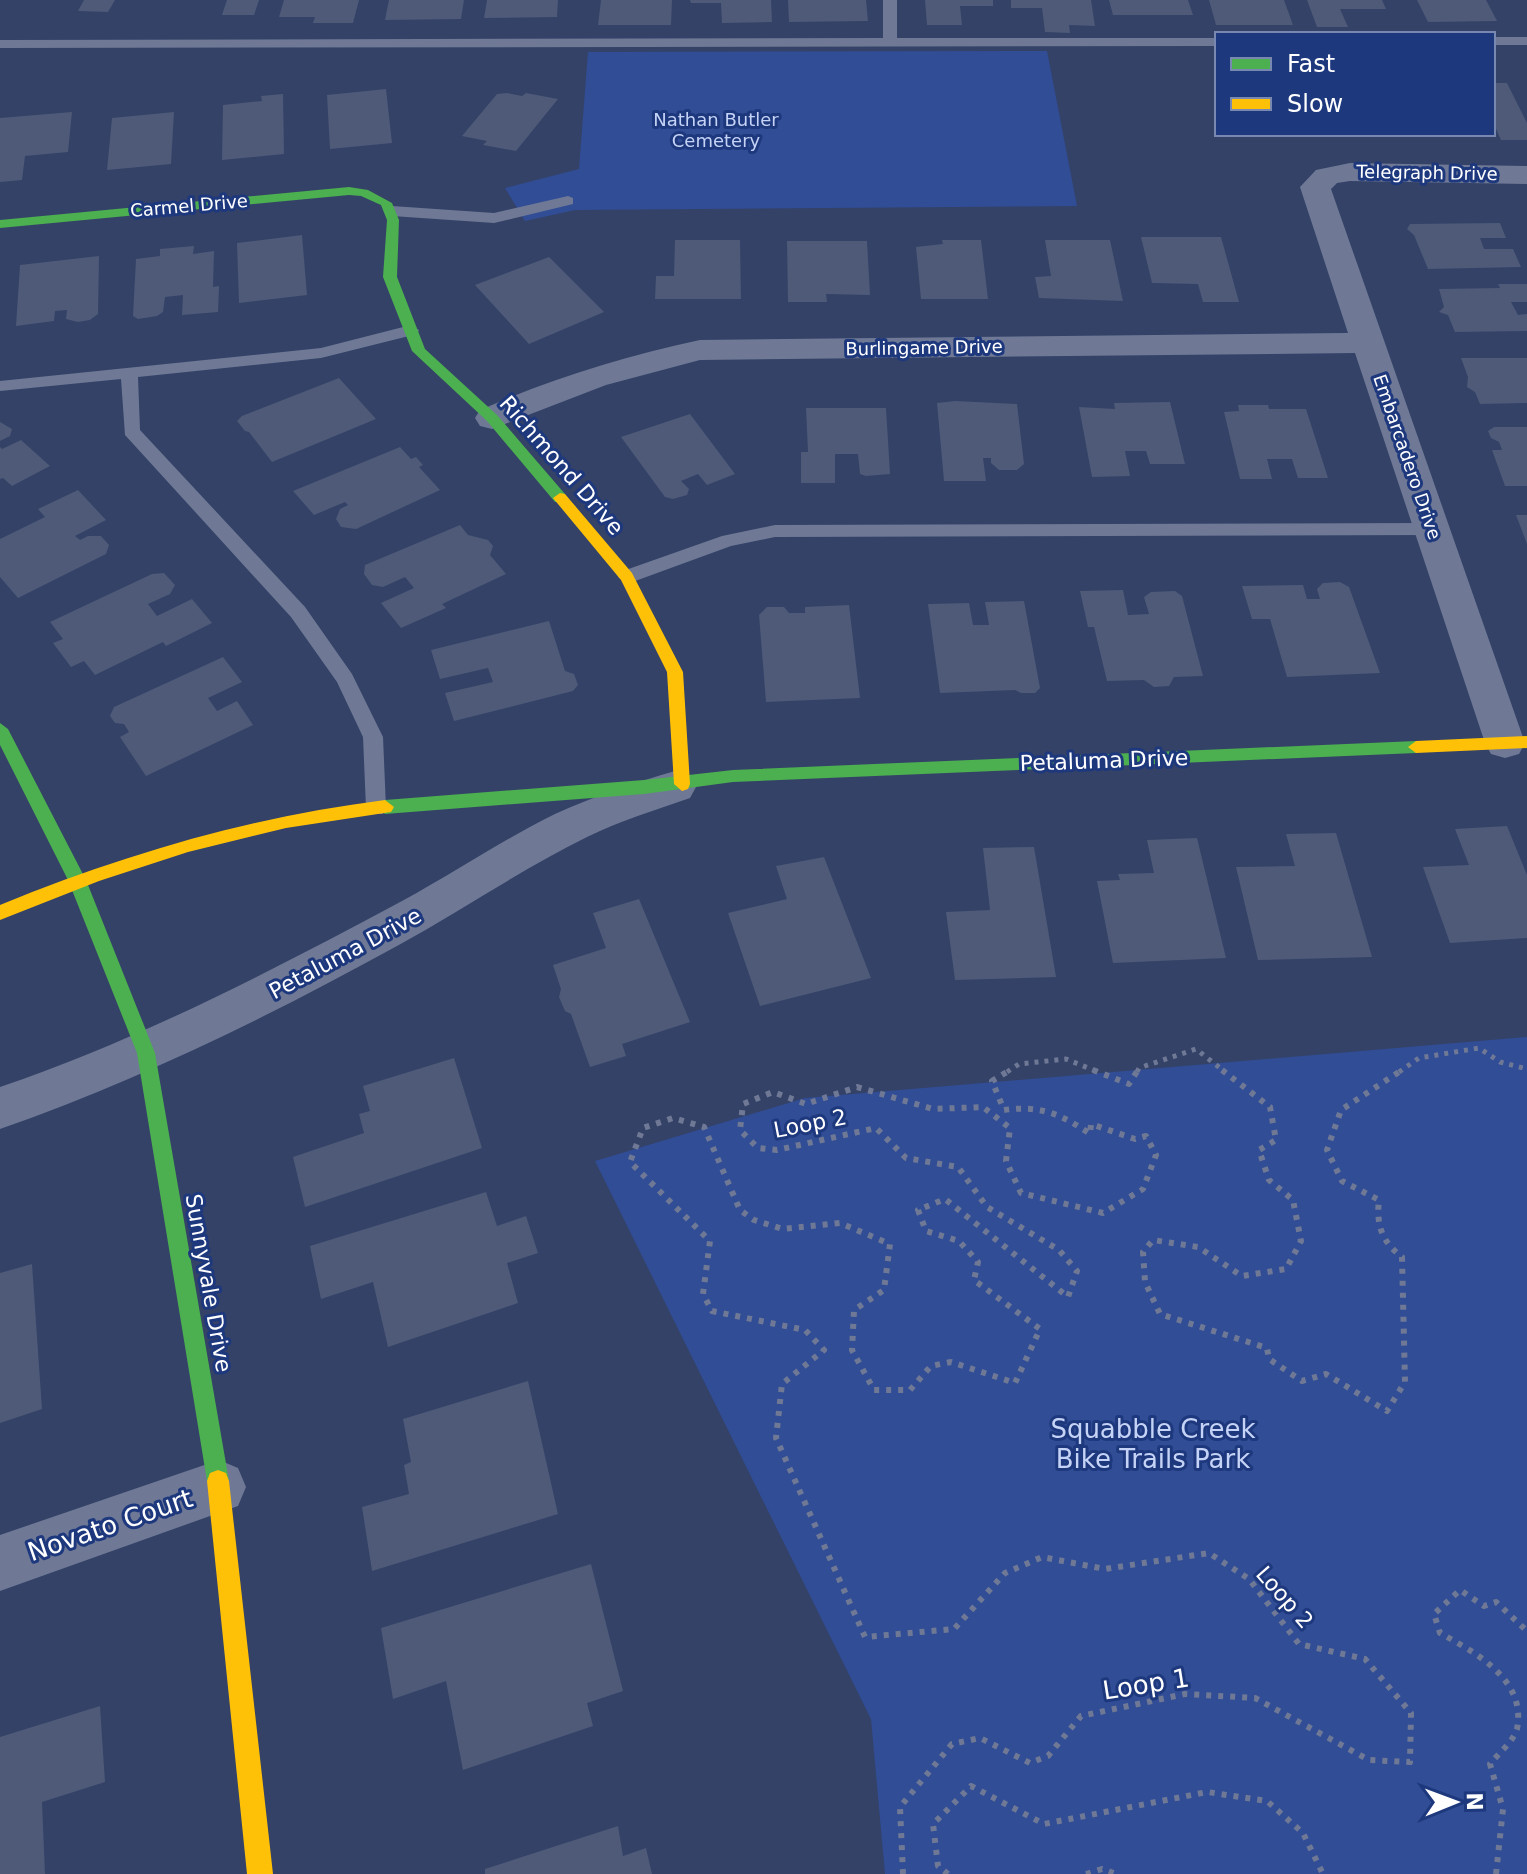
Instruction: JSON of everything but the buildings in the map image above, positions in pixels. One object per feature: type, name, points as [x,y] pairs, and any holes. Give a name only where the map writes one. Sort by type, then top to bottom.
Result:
[{"type":"street","name":"Telegraph Drive","points":[[1327,176],[1350,172],[1527,175]]},
{"type":"street","name":"Embarcadero Drive","points":[[1327,176],[1315,187],[1315,195],[1432,529],[1516,743]]},
{"type":"street","name":"Carmel Drive","points":[[0,224],[349,191],[377,197],[392,211]]},
{"type":"street","name":"Richmond Drive","points":[[392,211],[390,277],[419,351],[492,418],[627,577],[675,672],[682,784]]},
{"type":"street","name":"Burlingame Drive","points":[[492,418],[576,381],[630,364],[700,350],[1368,343]]},
{"type":"street","name":"Sunnyvale Drive","points":[[0,729],[77,880],[146,1053],[219,1487],[260,1874]]},
{"type":"street","name":"Petaluma Drive","points":[[0,913],[77,880],[245,830],[376,808],[682,784],[749,775],[1516,743]]},
{"type":"street","name":"Petaluma Drive","points":[[0,1108],[57,1090],[146,1053],[285,986],[441,901],[543,840],[627,801],[682,784]]},
{"type":"street","name":"Novato Court","points":[[0,1563],[219,1487]]},
{"type":"lane","points":[[890,0],[890,42]]},
{"type":"lane","points":[[1495,41],[1527,41]]},
{"type":"lane","points":[[0,44],[1215,42]]},
{"type":"lane","points":[[392,211],[494,218],[568,201]]},
{"type":"lane","points":[[0,386],[321,353],[411,330]]},
{"type":"lane","points":[[129,372],[131,431],[298,612],[345,679],[373,737],[376,808]]},
{"type":"lane","points":[[627,577],[728,540],[775,531],[1432,529]]},
{"type":"path","name":"Loop 2","points":[[1341,1654],[1299,1644],[1249,1579],[1209,1553],[1105,1569],[1042,1557],[1005,1573],[954,1629],[865,1637],[776,1438],[782,1384],[824,1350],[805,1330],[712,1311],[703,1294],[710,1241],[630,1162],[643,1128],[673,1118],[704,1127],[740,1210],[754,1220],[783,1229],[840,1223],[890,1244],[884,1290],[854,1310],[852,1350],[874,1390],[910,1390],[931,1366],[951,1362],[1015,1383],[1040,1329],[974,1280],[978,1262],[959,1241],[926,1231],[918,1210],[945,1199],[1068,1297],[1077,1271],[1059,1250],[987,1207],[958,1167],[906,1158],[876,1128],[777,1150],[758,1148],[740,1130],[743,1104],[773,1092],[806,1104],[857,1087],[933,1109],[983,1107],[1010,1128],[1006,1161],[1021,1193],[1103,1213],[1143,1189],[1156,1155],[1146,1136],[1135,1139],[1091,1124],[1090,1134],[1056,1110],[1032,1105],[1004,1110],[992,1081],[1019,1064],[1066,1059],[1129,1084],[1139,1068],[1196,1049],[1270,1107],[1276,1140],[1259,1150],[1261,1165],[1271,1186],[1293,1200],[1301,1241],[1286,1269],[1242,1276],[1198,1247],[1153,1240],[1143,1252],[1145,1282],[1160,1314],[1267,1348],[1269,1359],[1302,1381],[1326,1374],[1387,1411],[1405,1382],[1402,1257],[1389,1248],[1376,1222],[1379,1200],[1342,1181],[1327,1150],[1341,1110],[1419,1058],[1479,1048],[1500,1062],[1527,1069]]},
{"type":"path","points":[[1496,1874],[1503,1809],[1490,1764],[1517,1730],[1523,1698],[1511,1675],[1440,1633],[1434,1614],[1460,1590],[1484,1606],[1496,1602],[1527,1631]]},
{"type":"path","name":"Loop 1","points":[[903,1874],[900,1807],[952,1744],[980,1738],[1030,1763],[1048,1756],[1081,1716],[1185,1694],[1255,1698],[1369,1760],[1410,1762],[1411,1713],[1365,1659],[1341,1654]]},
{"type":"path","points":[[948,1874],[938,1866],[933,1824],[971,1786],[1044,1824],[1207,1792],[1267,1801],[1303,1833],[1323,1874]]},
{"type":"path","points":[[1086,1874],[1102,1869],[1116,1874]]},
{"type":"green space","name":"Nathan Butler Cemetery","points":[[1047,51],[1077,206],[575,210],[525,221],[505,188],[579,169],[588,52]]},
{"type":"green space","name":"Squabble Creek Bike Trails Park","points":[[1527,1037],[1527,1874],[885,1874],[871,1719],[595,1161],[805,1098]]},
{"type":"traffic: fast","points":[[0,224],[349,191],[364,193],[386,203],[393,220],[390,277],[419,351],[492,418],[560,498]]},
{"type":"traffic: fast","points":[[0,729],[77,880],[146,1053],[218,1481]]},
{"type":"traffic: fast","points":[[385,807],[644,787],[733,776],[1416,747]]},
{"type":"traffic: slow","points":[[560,498],[627,577],[675,672],[682,784]]},
{"type":"traffic: slow","points":[[1416,747],[1527,742]]},
{"type":"traffic: slow","points":[[0,913],[93,876],[188,845],[286,822],[385,807]]},
{"type":"traffic: slow","points":[[218,1481],[260,1874]]}]
